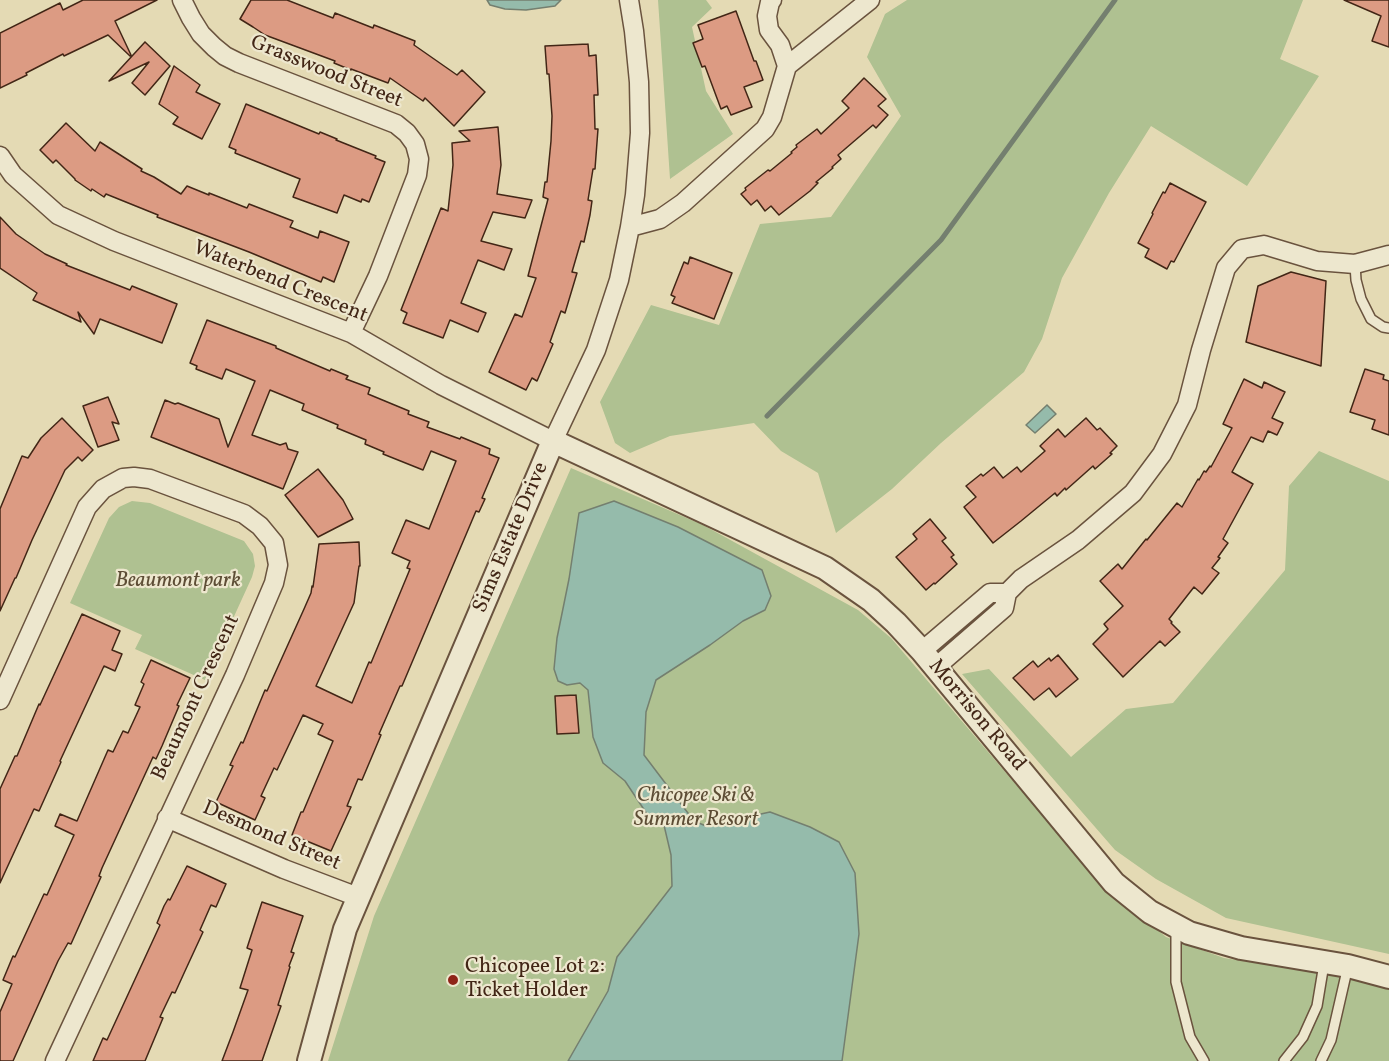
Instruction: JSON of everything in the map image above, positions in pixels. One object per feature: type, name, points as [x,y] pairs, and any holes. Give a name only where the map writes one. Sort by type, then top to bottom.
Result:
[{"type":"street","name":"Grasswood Street","points":[[182,0],[201,34],[225,56],[396,124],[415,144],[419,159],[417,175],[378,276],[351,333]]},
{"type":"street","name":"Sims Estate Drive","points":[[309,1061],[345,929],[553,441],[596,350],[610,311],[630,227],[640,133],[639,82],[629,0]]},
{"type":"street","points":[[630,227],[660,219],[683,203],[765,129],[772,117],[787,66],[780,45],[769,30],[767,16],[772,0]]},
{"type":"street","points":[[787,66],[870,0]]},
{"type":"street","name":"Waterbend Crescent","points":[[0,156],[13,174],[58,215],[114,241],[351,333],[441,385],[553,441]]},
{"type":"street","points":[[929,659],[990,593],[1007,593],[1021,579],[1078,540],[1133,493],[1162,454],[1187,405],[1226,268],[1242,249],[1264,245],[1317,261],[1355,264],[1389,255]]},
{"type":"street","name":"Morrison Road","points":[[553,441],[825,568],[871,600],[929,659],[1114,883],[1150,912],[1189,933],[1241,948],[1325,961],[1389,977]]},
{"type":"street","name":"Beaumont Crescent","points":[[0,700],[87,507],[103,489],[123,478],[150,479],[244,514],[260,526],[274,543],[278,565],[274,583],[235,675],[56,1061]]},
{"type":"street","name":"Desmond Street","points":[[167,818],[284,869],[358,897]]},
{"type":"lane","points":[[1355,264],[1361,300],[1371,319],[1389,328]]},
{"type":"lane","points":[[1176,926],[1176,982],[1191,1037],[1204,1061]]},
{"type":"lane","points":[[1284,1061],[1303,1037],[1317,1006],[1325,961]]},
{"type":"lane","points":[[1321,1061],[1331,1040],[1348,966]]},
{"type":"green space","points":[[658,0],[706,0],[712,8],[692,27],[706,91],[733,134],[670,179]]},
{"type":"green space","points":[[907,0],[1303,0],[1280,59],[1319,76],[1247,186],[1151,126],[1109,193],[1062,278],[1042,339],[1024,372],[941,443],[892,489],[836,533],[818,473],[781,451],[754,423],[670,436],[630,453],[615,443],[600,402],[651,305],[719,325],[760,224],[831,217],[901,116],[867,57],[885,14]]},
{"type":"green space","points":[[1319,451],[1389,481],[1389,954],[1226,918],[1156,879],[1115,850],[962,674],[989,669],[1071,757],[1126,709],[1173,703],[1285,570],[1289,486]]},
{"type":"green space","name":"Chicopee Ski & Summer Resort","points":[[571,468],[703,525],[858,610],[891,638],[1018,787],[1129,905],[1166,937],[1224,958],[1359,979],[1389,986],[1389,1061],[328,1061],[374,916]]},
{"type":"green space","name":"Beaumont park","points":[[132,501],[150,503],[244,541],[253,554],[255,566],[252,577],[205,680],[135,649],[142,635],[70,603],[109,518],[119,507]]},
{"type":"shaded area","points":[[487,0],[561,0],[555,6],[526,10],[505,9],[490,5]]},
{"type":"shaded area","points":[[1047,405],[1056,414],[1035,433],[1026,425]]},
{"type":"shaded area","points":[[614,501],[678,527],[762,570],[771,596],[765,610],[743,621],[656,680],[646,712],[644,755],[694,821],[706,826],[770,812],[810,827],[839,842],[855,873],[859,934],[842,1061],[568,1061],[608,991],[617,957],[672,886],[671,855],[663,821],[647,814],[625,781],[603,763],[593,737],[588,690],[580,683],[567,685],[558,681],[554,669],[557,638],[579,513]]},
{"type":"building","points":[[83,0],[157,0],[115,21],[130,56],[108,35],[64,56],[63,54],[0,88],[0,33],[60,3],[63,10]]},
{"type":"building","points":[[251,0],[287,0],[333,18],[335,13],[415,41],[414,45],[457,75],[462,70],[485,92],[454,126],[425,98],[423,101],[390,78],[388,83],[265,35],[240,19]]},
{"type":"building","points":[[1344,0],[1389,0],[1389,47],[1372,41],[1381,16]]},
{"type":"building","points":[[736,11],[763,80],[744,87],[752,107],[731,115],[727,106],[721,109],[705,66],[702,67],[693,43],[703,39],[698,25]]},
{"type":"building","points":[[145,42],[170,66],[145,95],[132,83],[149,62],[109,81]]},
{"type":"building","points":[[588,44],[589,56],[596,55],[598,95],[594,95],[595,129],[598,129],[595,169],[593,169],[588,200],[592,201],[590,215],[584,242],[581,241],[572,272],[577,273],[565,313],[561,311],[550,342],[553,344],[537,381],[532,378],[526,390],[489,372],[515,314],[522,317],[536,278],[528,276],[548,199],[543,197],[545,182],[547,182],[552,116],[545,46]]},
{"type":"building","points":[[174,66],[200,85],[196,92],[220,104],[202,139],[173,124],[178,117],[159,104]]},
{"type":"building","points":[[864,78],[886,99],[878,106],[888,115],[876,128],[873,125],[838,155],[841,159],[833,168],[816,182],[818,183],[810,191],[779,215],[771,206],[765,211],[757,200],[751,205],[741,194],[746,190],[745,188],[792,153],[796,145],[817,129],[821,134],[849,108],[842,101]]},
{"type":"building","points":[[246,104],[337,139],[385,162],[369,202],[362,199],[361,202],[344,195],[337,213],[293,197],[300,179],[235,153],[236,150],[229,147]]},
{"type":"building","points":[[66,123],[95,151],[100,142],[142,169],[141,171],[181,194],[187,186],[247,208],[249,204],[293,221],[290,227],[318,238],[320,231],[349,242],[334,282],[323,277],[321,282],[157,217],[158,215],[106,194],[104,197],[92,189],[91,191],[75,180],[56,160],[53,163],[40,150]]},
{"type":"building","points":[[498,127],[501,165],[497,194],[532,200],[525,218],[493,212],[481,241],[512,249],[504,270],[478,260],[461,303],[486,313],[478,332],[450,320],[443,338],[403,323],[407,313],[401,310],[441,208],[448,211],[453,165],[452,143],[470,141],[459,131]]},
{"type":"building","points":[[1170,183],[1206,202],[1174,262],[1171,261],[1167,269],[1145,257],[1149,249],[1138,243],[1163,192],[1165,193]]},
{"type":"building","points":[[0,217],[16,234],[66,265],[130,290],[132,286],[177,304],[162,343],[100,319],[94,334],[78,312],[81,322],[33,300],[37,293],[0,268]]},
{"type":"building","points":[[690,257],[732,273],[714,319],[672,303],[675,297],[671,295],[684,262],[688,264]]},
{"type":"building","points":[[1291,272],[1326,281],[1321,366],[1246,342],[1258,286]]},
{"type":"building","points":[[207,320],[276,346],[276,348],[330,371],[331,369],[348,376],[346,379],[370,388],[368,394],[429,422],[427,427],[490,449],[489,454],[499,458],[482,498],[485,499],[479,512],[476,511],[402,686],[400,686],[379,734],[381,735],[362,780],[358,779],[347,806],[351,807],[331,851],[292,835],[333,741],[318,734],[323,724],[303,715],[277,770],[274,768],[261,796],[265,798],[255,820],[216,802],[233,766],[230,765],[241,742],[243,743],[265,690],[267,691],[311,593],[319,544],[359,542],[360,566],[354,603],[316,686],[352,703],[410,569],[407,568],[410,561],[392,553],[406,520],[429,529],[456,461],[431,451],[423,470],[383,454],[384,452],[365,444],[366,440],[302,410],[304,404],[270,390],[252,435],[280,445],[286,443],[288,449],[298,452],[283,489],[151,437],[165,400],[219,419],[228,447],[255,381],[226,369],[222,379],[196,369],[197,366],[190,363]]},
{"type":"building","points":[[1365,369],[1384,375],[1383,379],[1389,381],[1389,435],[1372,429],[1375,420],[1350,412]]},
{"type":"building","points":[[1244,379],[1262,388],[1264,382],[1285,392],[1272,418],[1283,423],[1277,435],[1268,431],[1263,442],[1251,437],[1232,472],[1253,484],[1223,539],[1228,543],[1212,568],[1219,573],[1202,594],[1194,587],[1169,619],[1180,632],[1165,646],[1160,641],[1123,677],[1093,644],[1108,629],[1104,624],[1123,606],[1100,581],[1118,564],[1122,569],[1177,503],[1182,507],[1198,479],[1204,471],[1206,472],[1211,467],[1232,428],[1223,424]]},
{"type":"building","points":[[108,397],[119,424],[112,422],[119,440],[98,447],[83,406]]},
{"type":"building","points":[[62,418],[93,450],[82,461],[78,457],[65,470],[0,611],[0,509],[22,456],[28,458],[41,438]]},
{"type":"building","points":[[1086,418],[1097,430],[1100,428],[1117,446],[1110,453],[1112,454],[1095,469],[1093,466],[1066,490],[1065,488],[1057,496],[1055,493],[993,543],[964,507],[976,497],[966,486],[994,467],[1003,478],[1017,467],[1021,472],[1045,451],[1040,446],[1058,429],[1065,437]]},
{"type":"building","points":[[318,469],[343,500],[353,519],[318,537],[285,495]]},
{"type":"building","points":[[930,519],[946,538],[942,541],[954,555],[951,557],[957,564],[926,590],[896,557],[917,539],[913,534]]},
{"type":"building","points":[[82,614],[120,631],[112,650],[122,654],[115,671],[104,666],[39,811],[34,809],[0,883],[0,789]]},
{"type":"building","points":[[1058,655],[1078,679],[1056,697],[1049,688],[1034,700],[1013,678],[1033,661],[1038,667],[1049,658],[1051,661]]},
{"type":"building","points":[[151,660],[190,678],[156,759],[153,757],[102,868],[99,876],[101,877],[71,944],[68,943],[58,961],[13,1061],[0,1061],[0,1012],[12,984],[3,980],[44,894],[47,895],[74,835],[55,826],[60,814],[77,821],[108,750],[113,752],[123,731],[128,733],[140,707],[135,705],[144,684],[141,682]]},
{"type":"building","points":[[576,695],[579,733],[557,734],[555,696]]},
{"type":"building","points":[[187,866],[226,884],[216,907],[211,905],[200,930],[203,932],[175,993],[172,992],[160,1017],[163,1018],[145,1061],[93,1061],[103,1038],[107,1040],[160,925],[157,923],[164,906],[168,899],[170,900]]},
{"type":"building","points":[[262,902],[303,916],[291,952],[294,953],[278,1005],[281,1006],[262,1061],[222,1061],[248,990],[240,988],[252,950],[247,948]]},
{"type":"waterway","points":[[767,416],[941,240],[1115,0]]},
{"type":"place","name":"Chicopee Lot 2: Ticket Holder","points":[[453,980]]}]
